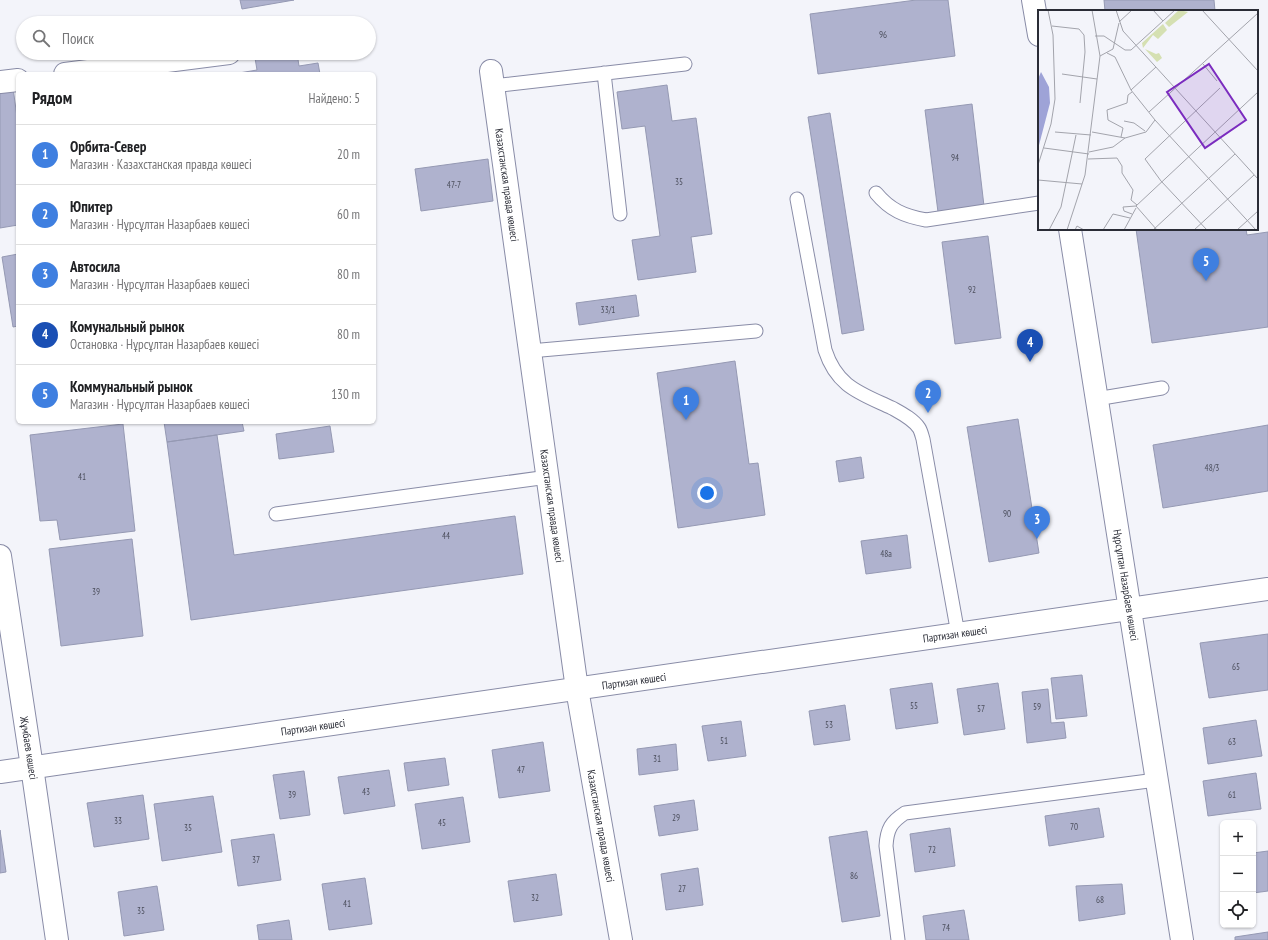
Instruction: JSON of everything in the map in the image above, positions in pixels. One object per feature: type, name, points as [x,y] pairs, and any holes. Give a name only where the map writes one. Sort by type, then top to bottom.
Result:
[{"type":"street","points":[[1033,0],[1038,29]]},
{"type":"street","points":[[81,72],[174,60]]},
{"type":"street","name":"Казахстанская правда көшесі","points":[[492,78],[577,689],[621,940]]},
{"type":"street","points":[[0,82],[16,80]]},
{"type":"street","name":"Нұрсұлтан Назарбаев көшесі","points":[[1070,230],[1182,940]]},
{"type":"street","name":"Жұмбаев көшесі","points":[[0,558],[57,940]]},
{"type":"street","name":"Партизан көшесі","points":[[0,772],[1268,589]]},
{"type":"lane","points":[[492,78],[604,73],[685,64]]},
{"type":"lane","points":[[604,73],[620,214]]},
{"type":"lane","points":[[876,193],[885,204],[899,212],[913,218],[926,220],[1038,203]]},
{"type":"lane","points":[[797,199],[825,350],[829,363],[844,383],[908,418],[919,428],[923,439],[958,634]]},
{"type":"lane","points":[[530,351],[756,331]]},
{"type":"lane","points":[[1096,399],[1162,388]]},
{"type":"lane","points":[[276,514],[548,477]]},
{"type":"lane","points":[[898,940],[886,836],[890,826],[896,819],[905,813],[1156,780]]},
{"type":"building","points":[[240,0],[294,0],[242,9]]},
{"type":"building","points":[[916,0],[948,0],[955,56],[818,74],[810,14]]},
{"type":"building","points":[[1104,0],[1214,0],[1215,10],[1105,10]]},
{"type":"building","points":[[255,60],[298,60],[299,66],[318,63],[320,72],[245,72],[257,70]]},
{"type":"building","points":[[667,85],[672,121],[696,118],[712,234],[691,237],[696,272],[638,280],[632,240],[660,236],[645,126],[622,129],[617,92]]},
{"type":"building","points":[[13,88],[16,110],[16,225],[0,228],[0,90]]},
{"type":"building","points":[[972,104],[984,206],[938,212],[925,110]]},
{"type":"building","points":[[830,113],[864,330],[842,334],[808,117]]},
{"type":"building","points":[[488,159],[493,201],[421,211],[415,169]]},
{"type":"building","points":[[1136,230],[1246,230],[1247,235],[1268,232],[1268,327],[1152,343]]},
{"type":"building","points":[[988,236],[1001,338],[955,344],[942,242]]},
{"type":"building","points":[[16,254],[16,326],[13,327],[2,257]]},
{"type":"building","points":[[636,295],[639,316],[579,325],[576,303]]},
{"type":"building","points":[[735,361],[749,464],[758,463],[765,515],[678,528],[657,373]]},
{"type":"building","points":[[1018,419],[1039,553],[989,562],[967,427]]},
{"type":"building","points":[[123,424],[135,531],[60,540],[57,520],[40,521],[30,435]]},
{"type":"building","points":[[164,424],[242,424],[244,431],[167,442]]},
{"type":"building","points":[[1268,425],[1268,491],[1163,508],[1153,445]]},
{"type":"building","points":[[330,426],[334,452],[279,459],[276,434]]},
{"type":"building","points":[[217,435],[234,555],[515,516],[523,574],[191,620],[167,442]]},
{"type":"building","points":[[861,457],[864,478],[839,482],[836,461]]},
{"type":"building","points":[[907,535],[911,568],[866,574],[861,541]]},
{"type":"building","points":[[132,539],[143,636],[61,646],[49,549]]},
{"type":"building","points":[[1268,634],[1268,690],[1209,698],[1200,643]]},
{"type":"building","points":[[1082,675],[1087,716],[1056,719],[1051,678]]},
{"type":"building","points":[[932,683],[938,723],[896,729],[890,689]]},
{"type":"building","points":[[998,683],[1005,729],[964,735],[957,689]]},
{"type":"building","points":[[1048,689],[1051,723],[1064,722],[1066,738],[1027,743],[1022,692]]},
{"type":"building","points":[[845,705],[850,740],[814,745],[809,711]]},
{"type":"building","points":[[1256,720],[1262,756],[1208,764],[1203,728]]},
{"type":"building","points":[[741,721],[746,756],[708,761],[702,726]]},
{"type":"building","points":[[543,742],[550,791],[499,798],[492,750]]},
{"type":"building","points":[[676,744],[678,770],[639,775],[637,749]]},
{"type":"building","points":[[445,758],[449,785],[408,791],[404,763]]},
{"type":"building","points":[[389,770],[395,806],[344,814],[338,777]]},
{"type":"building","points":[[304,771],[310,815],[280,819],[273,775]]},
{"type":"building","points":[[1256,773],[1261,809],[1208,816],[1203,781]]},
{"type":"building","points":[[143,795],[149,839],[94,847],[87,803]]},
{"type":"building","points":[[213,796],[222,852],[162,861],[154,804]]},
{"type":"building","points":[[463,797],[470,842],[422,849],[415,804]]},
{"type":"building","points":[[694,800],[698,830],[659,836],[654,806]]},
{"type":"building","points":[[1099,808],[1104,837],[1049,846],[1045,816]]},
{"type":"building","points":[[950,828],[955,866],[915,872],[910,834]]},
{"type":"building","points":[[0,830],[6,872],[0,873]]},
{"type":"building","points":[[867,831],[880,916],[842,922],[829,837]]},
{"type":"building","points":[[274,834],[281,880],[238,886],[231,840]]},
{"type":"building","points":[[1268,851],[1268,891],[1256,893],[1256,853]]},
{"type":"building","points":[[698,868],[703,905],[666,910],[661,874]]},
{"type":"building","points":[[556,874],[562,915],[514,922],[508,881]]},
{"type":"building","points":[[365,878],[372,924],[329,930],[322,884]]},
{"type":"building","points":[[1122,884],[1125,914],[1079,921],[1076,886]]},
{"type":"building","points":[[157,886],[164,930],[124,936],[118,892]]},
{"type":"building","points":[[964,910],[969,940],[926,940],[923,916]]},
{"type":"building","points":[[289,920],[292,940],[259,940],[257,925]]},
{"type":"building","points":[[1268,932],[1268,940],[1235,940],[1235,937]]},
{"type":"place","name":"Коммунальный рынок","points":[[1206,281]]},
{"type":"place","name":"Комунальный рынок","points":[[1030,362]]},
{"type":"place","name":"Юпитер","points":[[928,413]]},
{"type":"place","name":"Орбита-Север","points":[[686,420]]},
{"type":"place","name":"Автосила","points":[[1037,539]]}]
